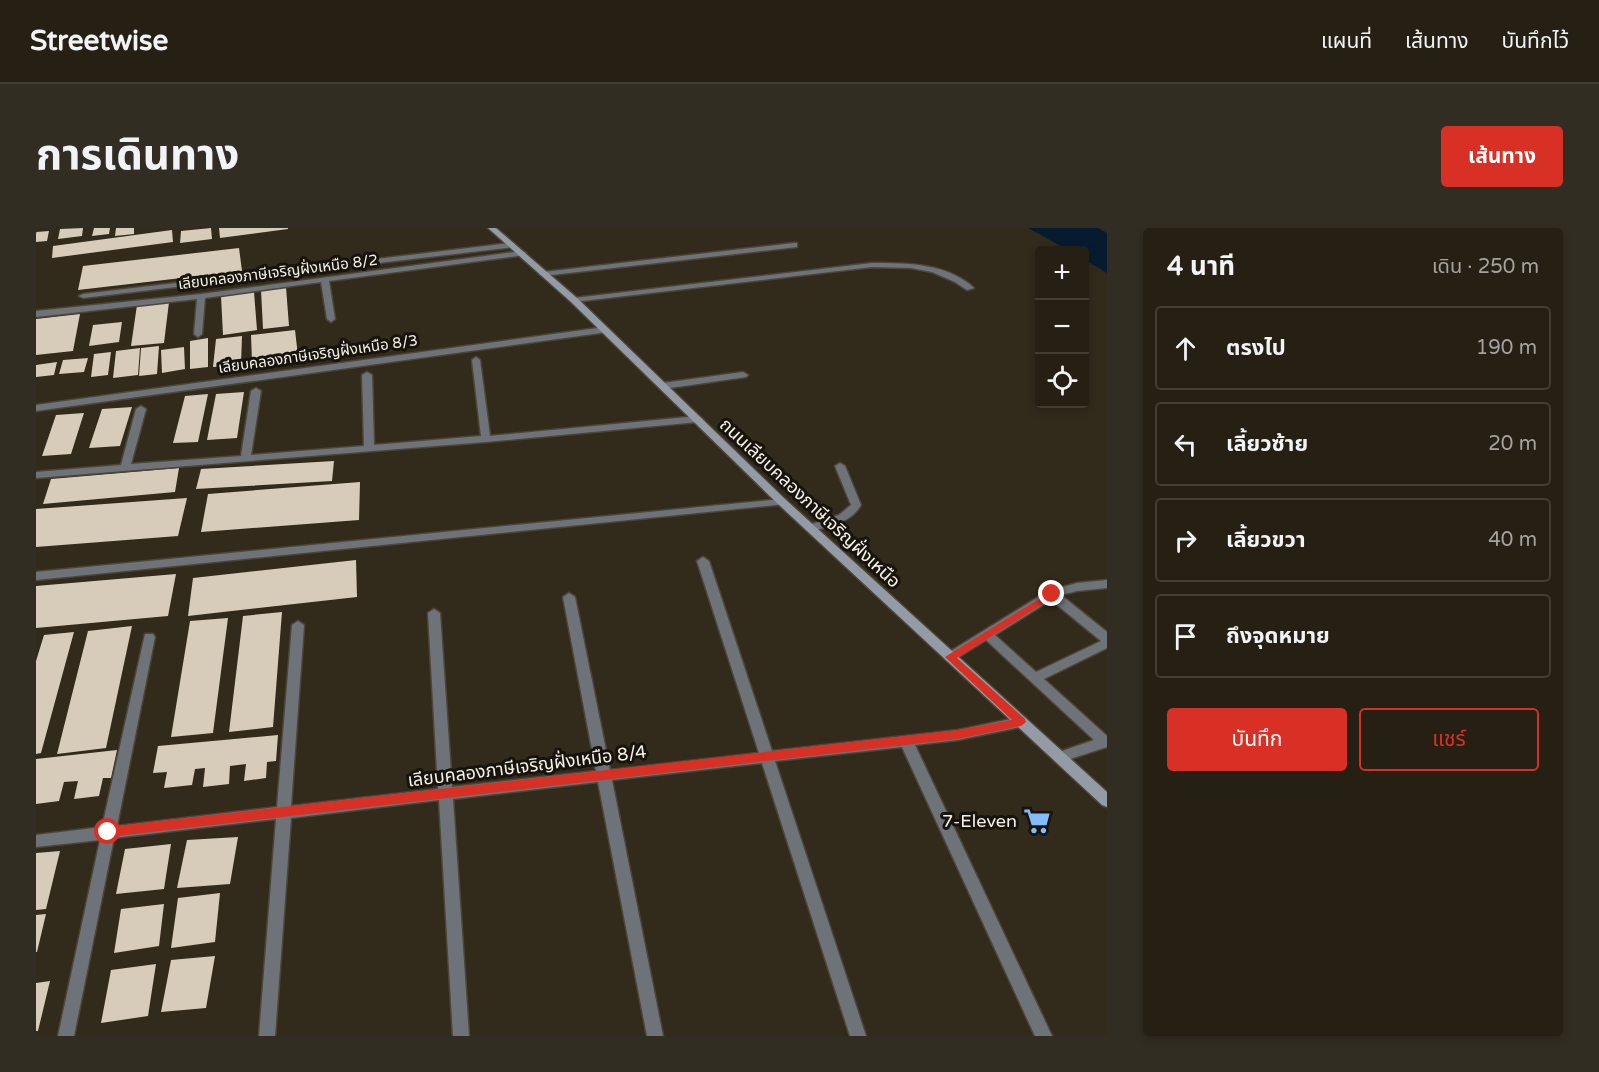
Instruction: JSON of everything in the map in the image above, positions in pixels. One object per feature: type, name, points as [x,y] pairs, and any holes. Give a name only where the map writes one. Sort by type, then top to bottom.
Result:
[{"type":"main road","name":"ถนนเลียบคลองภาษีเจริญฝั่งเหนือ","points":[[492,228],[574,300],[782,502],[1107,801]]},
{"type":"street","points":[[83,296],[511,245]]},
{"type":"street","points":[[543,274],[794,245]]},
{"type":"street","name":"เลียบคลองภาษีเจริญฝั่งเหนือ 8/2","points":[[36,314],[201,296],[522,254]]},
{"type":"street","points":[[574,300],[872,265],[921,266],[955,277],[970,288]]},
{"type":"street","points":[[325,280],[331,319]]},
{"type":"street","points":[[198,334],[201,296]]},
{"type":"street","name":"เลียบคลองภาษีเจริญฝั่งเหนือ 8/3","points":[[36,408],[605,330]]},
{"type":"street","points":[[476,360],[486,439]]},
{"type":"street","points":[[367,375],[369,448]]},
{"type":"street","points":[[663,386],[743,375]]},
{"type":"street","points":[[246,458],[256,391]]},
{"type":"street","points":[[125,468],[141,409]]},
{"type":"street","points":[[36,475],[486,439],[698,419]]},
{"type":"street","points":[[810,528],[849,515],[855,509],[856,505],[840,466]]},
{"type":"street","points":[[36,576],[782,502]]},
{"type":"street","points":[[703,561],[765,757],[858,1036]]},
{"type":"street","points":[[950,657],[1052,594],[1077,587],[1107,584]]},
{"type":"street","points":[[1034,678],[1107,641],[1052,594]]},
{"type":"street","points":[[569,597],[656,1036]]},
{"type":"street","points":[[434,613],[461,1036]]},
{"type":"street","points":[[267,1036],[298,625]]},
{"type":"street","points":[[987,634],[1106,742],[1061,757]]},
{"type":"street","points":[[66,1036],[149,637]]},
{"type":"street","name":"เลียบคลองภาษีเจริญฝั่งเหนือ 8/4","points":[[36,841],[958,735],[1021,722]]},
{"type":"street","points":[[906,741],[1044,1036]]},
{"type":"water","points":[[1028,228],[1098,228],[1107,233],[1107,273],[1089,262],[1089,246],[1061,246]]},
{"type":"building","points":[[83,228],[82,236],[58,239],[60,229]]},
{"type":"building","points":[[94,228],[110,228],[109,234],[92,236]]},
{"type":"building","points":[[116,228],[134,228],[134,234],[115,236]]},
{"type":"building","points":[[211,228],[212,239],[180,243],[181,231]]},
{"type":"building","points":[[219,228],[288,228],[288,229],[220,238]]},
{"type":"building","points":[[172,230],[173,242],[52,258],[53,246]]},
{"type":"building","points":[[49,231],[47,241],[36,242],[36,232]]},
{"type":"building","points":[[239,248],[242,271],[78,290],[83,266]]},
{"type":"building","points":[[286,287],[289,326],[263,329],[261,290]]},
{"type":"building","points":[[254,292],[257,330],[223,335],[221,296]]},
{"type":"building","points":[[169,302],[164,343],[131,346],[137,305]]},
{"type":"building","points":[[80,314],[73,351],[36,355],[36,319]]},
{"type":"building","points":[[122,322],[119,342],[89,346],[93,325]]},
{"type":"building","points":[[295,330],[298,356],[252,362],[251,335]]},
{"type":"building","points":[[242,336],[241,365],[213,367],[216,339]]},
{"type":"building","points":[[208,338],[208,367],[190,369],[190,341]]},
{"type":"building","points":[[159,346],[157,374],[139,376],[141,348]]},
{"type":"building","points":[[184,347],[185,369],[162,373],[161,350]]},
{"type":"building","points":[[140,348],[138,375],[113,378],[116,351]]},
{"type":"building","points":[[111,352],[108,375],[91,377],[94,354]]},
{"type":"building","points":[[88,358],[84,372],[59,374],[63,360]]},
{"type":"building","points":[[57,362],[54,375],[36,377],[36,365]]},
{"type":"building","points":[[244,392],[237,438],[207,440],[216,394]]},
{"type":"building","points":[[208,394],[198,442],[173,443],[185,396]]},
{"type":"building","points":[[132,407],[120,446],[89,448],[102,409]]},
{"type":"building","points":[[84,413],[71,454],[42,456],[56,415]]},
{"type":"building","points":[[334,461],[332,481],[196,489],[201,469]]},
{"type":"building","points":[[179,468],[175,492],[43,504],[51,479]]},
{"type":"building","points":[[360,482],[359,520],[201,532],[208,494]]},
{"type":"building","points":[[187,498],[178,536],[36,547],[36,509]]},
{"type":"building","points":[[356,560],[357,597],[188,616],[193,578]]},
{"type":"building","points":[[176,574],[168,616],[36,628],[36,586]]},
{"type":"building","points":[[282,612],[273,727],[229,732],[243,616]]},
{"type":"building","points":[[228,618],[213,733],[171,737],[190,621]]},
{"type":"building","points":[[132,626],[106,748],[57,754],[88,631]]},
{"type":"building","points":[[74,632],[41,753],[36,754],[36,661],[44,635]]},
{"type":"building","points":[[278,735],[276,761],[267,762],[266,778],[244,781],[246,764],[230,766],[229,784],[203,787],[205,768],[195,769],[192,785],[164,788],[167,772],[153,773],[158,746]]},
{"type":"building","points":[[117,750],[111,778],[103,778],[99,796],[74,799],[78,781],[64,782],[59,801],[36,804],[36,759]]},
{"type":"building","points":[[238,837],[230,884],[177,888],[187,840]]},
{"type":"building","points":[[171,844],[164,889],[116,894],[125,849]]},
{"type":"building","points":[[60,851],[46,909],[36,910],[36,853]]},
{"type":"building","points":[[220,893],[215,942],[171,948],[178,898]]},
{"type":"building","points":[[164,904],[159,946],[114,953],[121,909]]},
{"type":"building","points":[[46,914],[37,952],[36,952],[36,915]]},
{"type":"building","points":[[215,956],[206,1008],[161,1012],[171,960]]},
{"type":"building","points":[[156,964],[148,1016],[101,1023],[111,970]]},
{"type":"building","points":[[50,981],[38,1031],[36,1031],[36,983]]},
{"type":"place","name":"7-Eleven","points":[[1037,821]]},
{"type":"route","points":[[108,832],[958,735],[1021,722],[950,657],[1052,594]]}]
